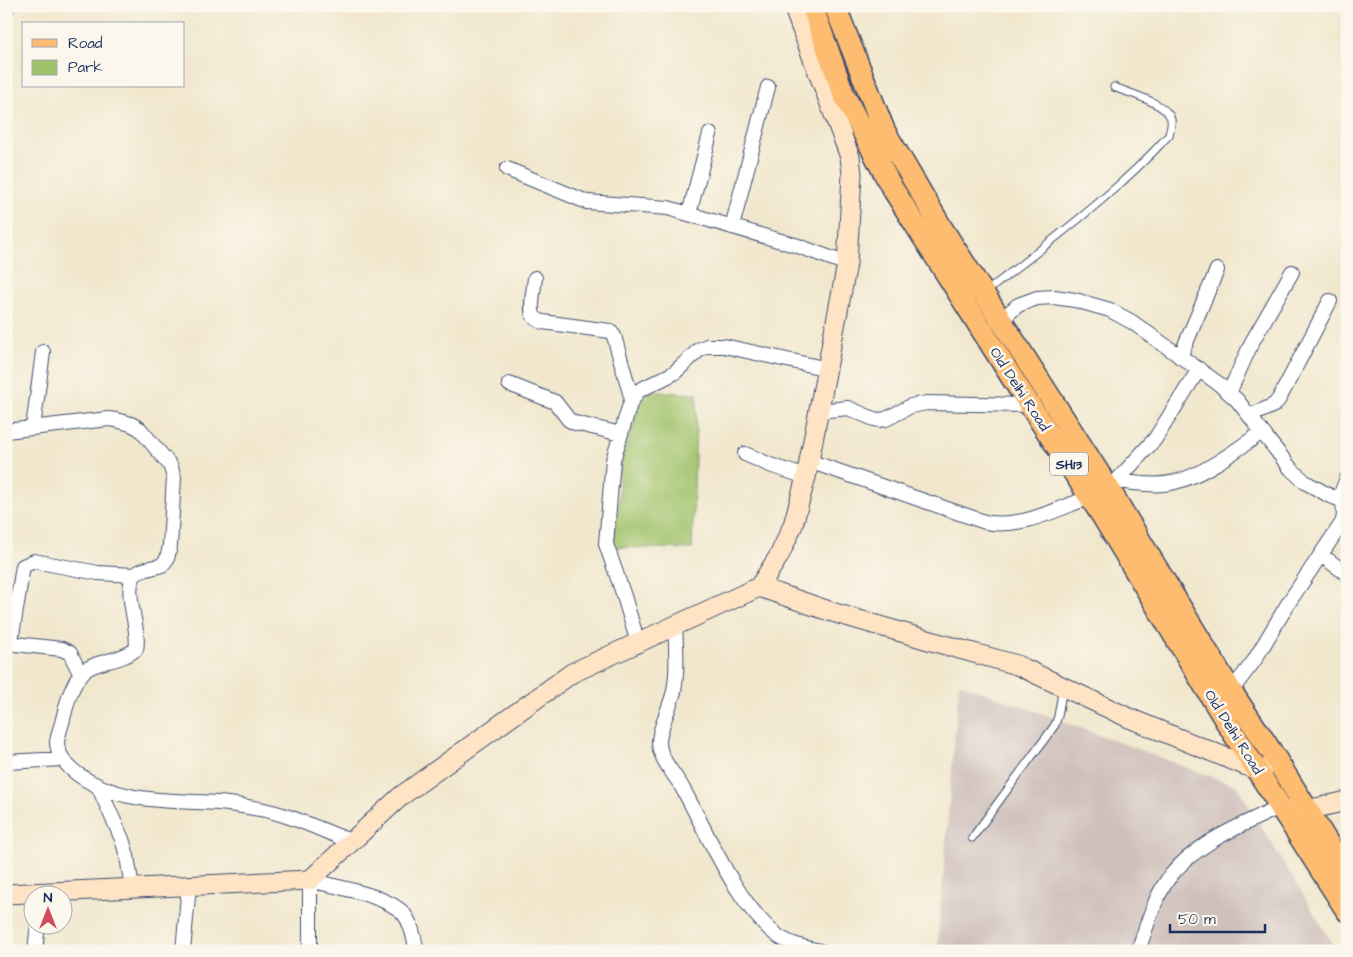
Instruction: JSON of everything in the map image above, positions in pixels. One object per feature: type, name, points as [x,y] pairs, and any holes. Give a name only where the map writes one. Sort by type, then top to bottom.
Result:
[{"type":"main road","points":[[72,892],[310,880],[401,796],[572,673],[759,588],[794,525],[828,368],[847,264],[852,174],[850,157],[793,6]]},
{"type":"main road","name":"Old Delhi Road","points":[[812,6],[844,95],[891,186],[1030,405],[1105,489],[1230,728],[1347,911]]},
{"type":"main road","name":"Old Delhi Road","points":[[835,6],[884,130],[1105,489],[1347,874]]},
{"type":"main road","points":[[759,588],[868,623],[1016,665],[1129,718],[1259,771],[1278,763]]},
{"type":"main road","points":[[1279,807],[1308,810],[1347,801]]},
{"type":"main road","points":[[6,894],[22,894]]},
{"type":"street","points":[[732,227],[768,87]]},
{"type":"street","points":[[689,214],[710,134]]},
{"type":"street","points":[[507,169],[587,202],[656,206],[798,246],[847,264]]},
{"type":"street","points":[[1180,357],[1217,270]]},
{"type":"street","points":[[1229,393],[1252,342],[1292,272]]},
{"type":"street","points":[[535,278],[532,309],[537,320],[610,331],[616,343],[632,400]]},
{"type":"street","points":[[1001,320],[1018,305],[1037,298],[1054,296],[1110,310],[1132,322],[1180,357],[1199,368],[1229,393],[1250,416],[1291,469],[1305,482],[1343,501]]},
{"type":"street","points":[[1250,416],[1274,405],[1279,399],[1330,301]]},
{"type":"street","points":[[638,643],[606,544],[613,460],[632,400],[642,388],[674,373],[700,349],[707,346],[724,346],[828,368]]},
{"type":"street","points":[[33,428],[43,352]]},
{"type":"street","points":[[1105,489],[1155,439],[1199,368]]},
{"type":"street","points":[[509,384],[556,402],[569,420],[575,423],[621,434]]},
{"type":"street","points":[[819,411],[848,408],[879,420],[886,419],[911,406],[927,403],[1030,405]]},
{"type":"street","points":[[6,431],[108,419],[125,422],[140,429],[170,465],[174,477],[170,546],[168,555],[162,565],[134,575],[98,573],[34,561],[23,566],[12,641],[15,644],[62,649],[70,653],[81,675]]},
{"type":"street","points":[[745,454],[770,465],[807,469],[891,491],[985,522],[997,524],[1020,522],[1105,489],[1179,481],[1230,455],[1262,432]]},
{"type":"street","points":[[1231,691],[1254,660],[1289,602],[1342,523],[1347,478]]},
{"type":"street","points":[[1321,555],[1347,574]]},
{"type":"street","points":[[134,575],[131,584],[131,596],[137,639],[136,649],[122,658],[84,671],[81,675],[72,692],[57,742],[63,759],[69,768],[90,783],[108,791],[155,800],[227,804],[264,810],[353,842]]},
{"type":"street","points":[[675,626],[676,668],[674,691],[659,743],[664,759],[683,788],[710,840],[745,900],[759,918],[785,941],[820,951]]},
{"type":"street","points":[[6,762],[63,759]]},
{"type":"street","points":[[99,788],[122,839],[132,888]]},
{"type":"street","points":[[1138,951],[1159,898],[1172,874],[1206,844],[1279,807]]},
{"type":"street","points":[[310,951],[310,880],[385,901],[397,908],[405,915],[417,951]]},
{"type":"street","points":[[183,951],[189,885]]},
{"type":"street","points":[[35,951],[37,934]]},
{"type":"lane","points":[[984,294],[1110,193],[1169,135],[1172,125],[1171,118],[1162,106],[1114,87]]},
{"type":"lane","points":[[972,838],[1054,725],[1058,716],[1063,687]]},
{"type":"shaded area","points":[[959,683],[1237,786],[1337,951],[937,951]]},
{"type":"green space","points":[[641,391],[697,394],[692,549],[610,547],[619,509],[619,464],[635,420]]}]
